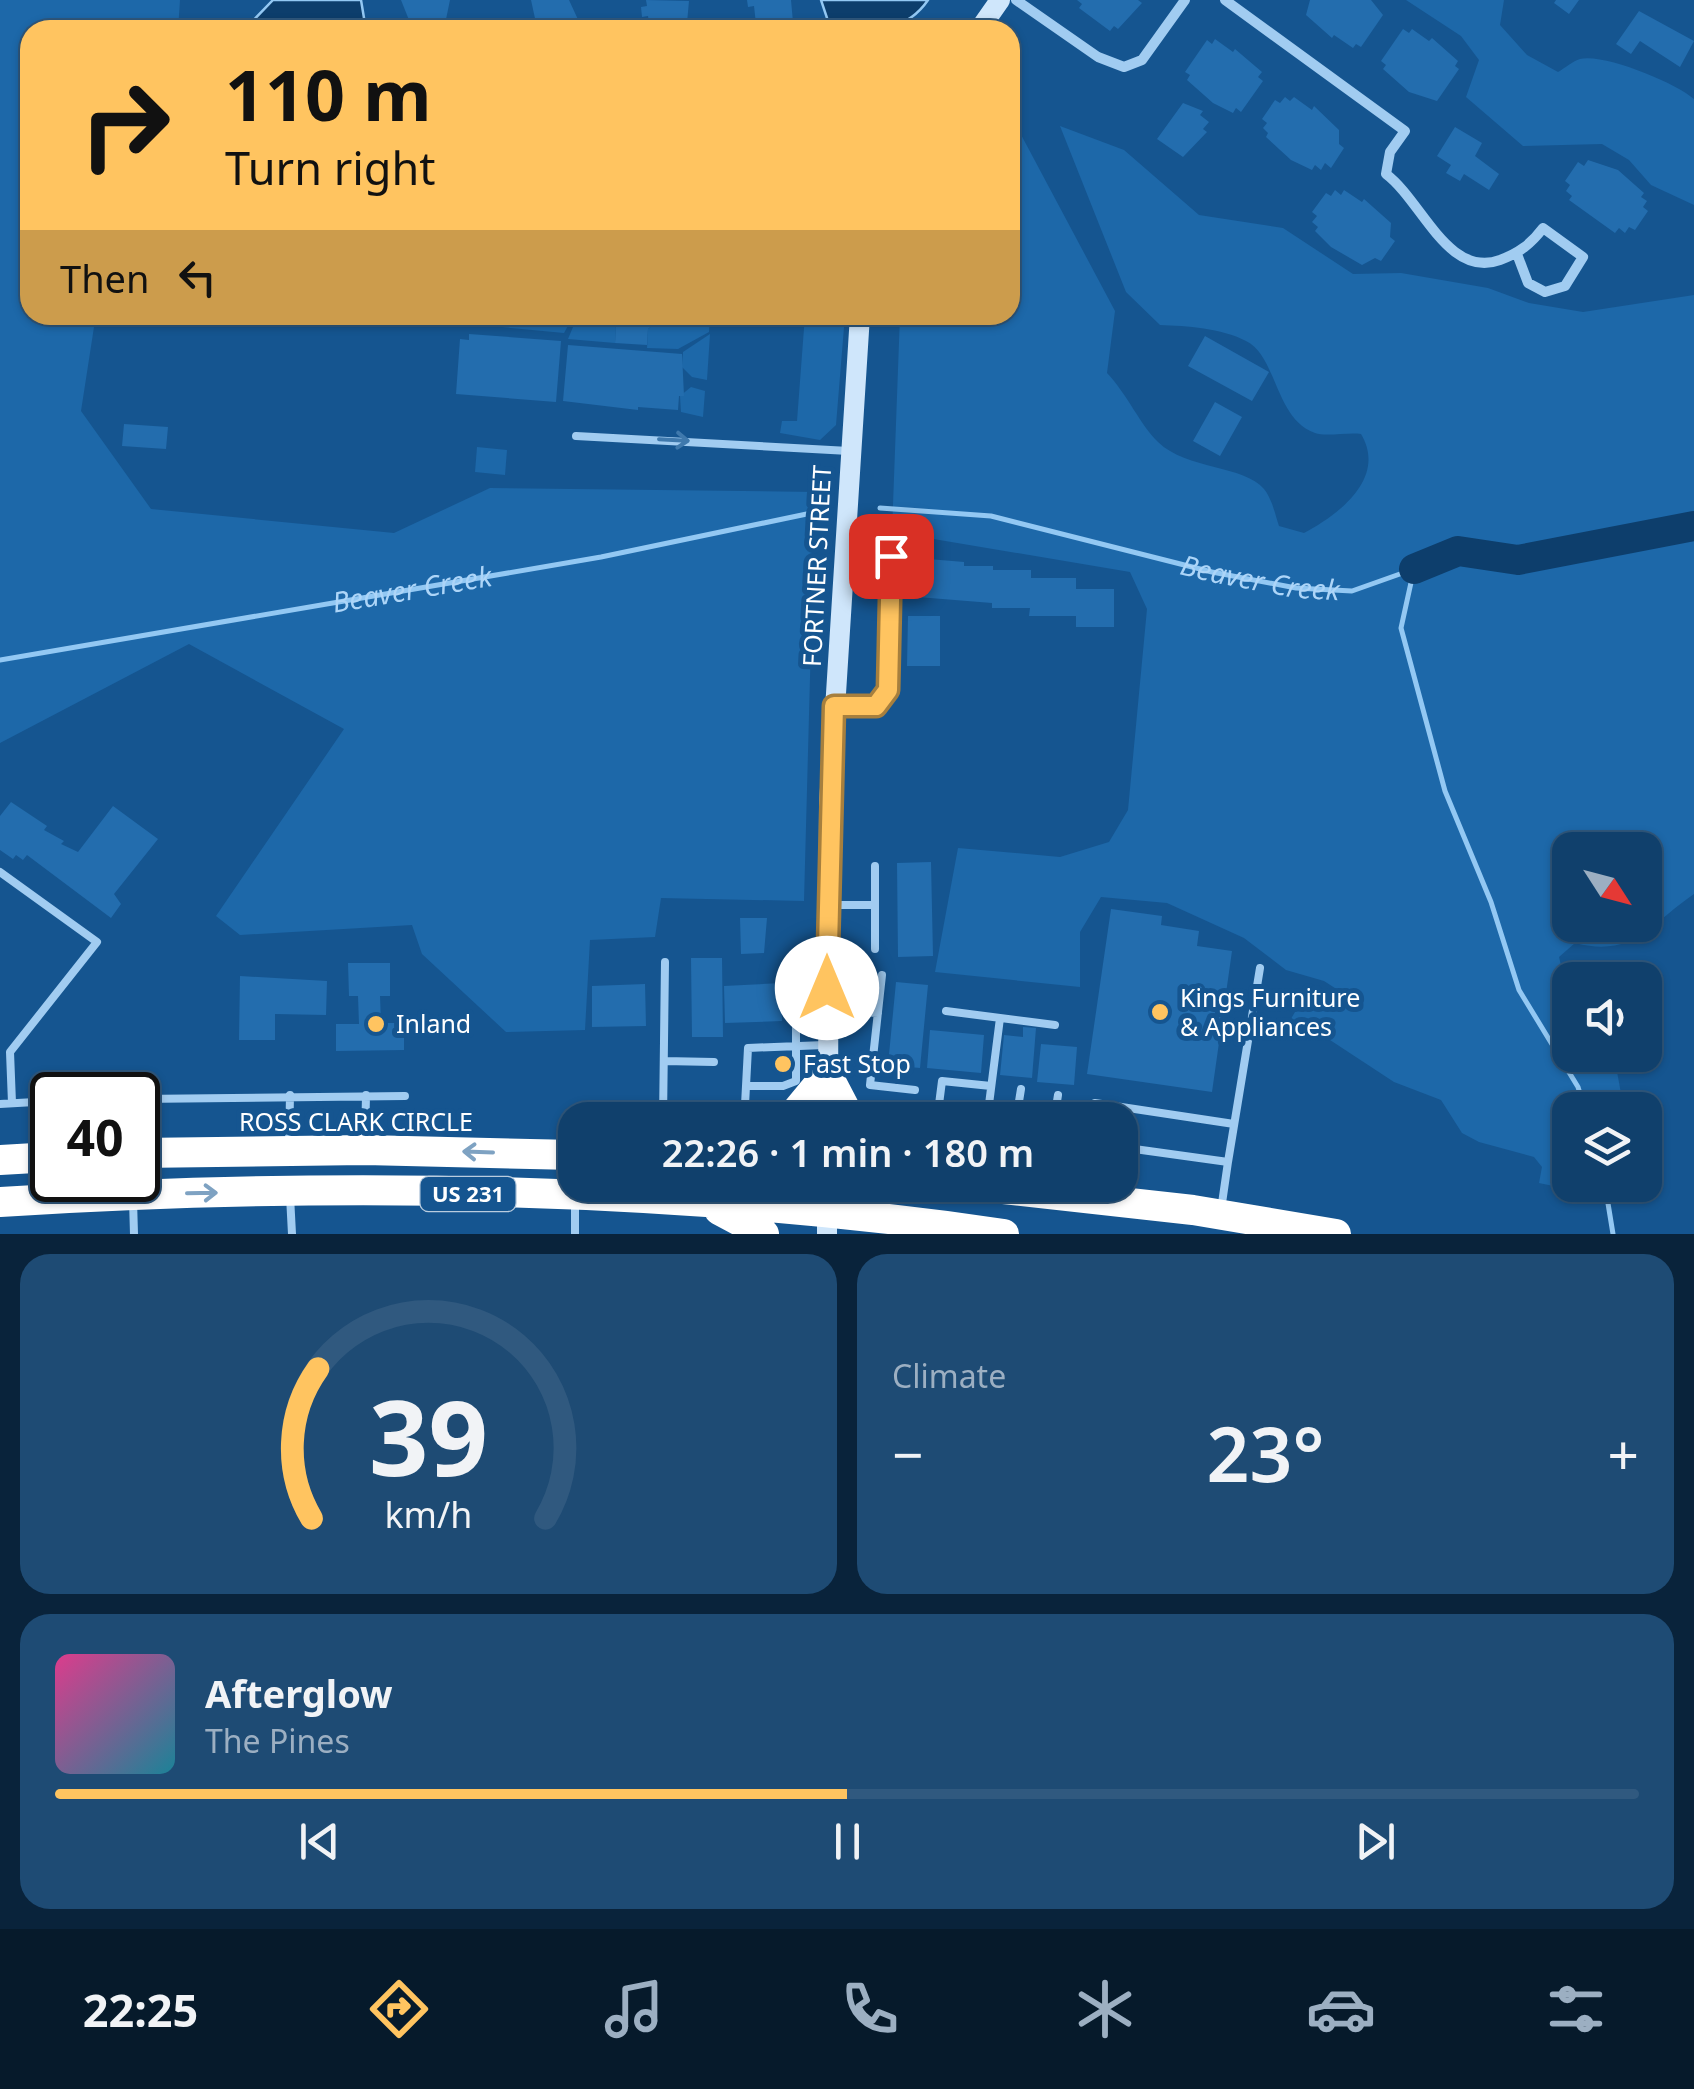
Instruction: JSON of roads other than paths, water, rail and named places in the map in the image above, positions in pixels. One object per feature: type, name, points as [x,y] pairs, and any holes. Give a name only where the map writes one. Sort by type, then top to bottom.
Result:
[{"type":"highway","points":[[800,1102],[827,1060]]},
{"type":"highway","points":[[827,1060],[844,1102]]},
{"type":"highway","points":[[289,1150],[290,1192]]},
{"type":"highway","name":"ROSS CLARK CIRCLE","points":[[160,1153],[364,1150],[558,1155]]},
{"type":"highway","points":[[0,1160],[30,1158]]},
{"type":"highway","name":"US 231","points":[[160,1194],[290,1192],[558,1198]]},
{"type":"highway","name":"US 231","points":[[0,1202],[30,1200]]},
{"type":"highway","name":"US 231","points":[[663,1202],[827,1211],[922,1229],[1004,1234]]},
{"type":"highway","points":[[1134,1202],[1336,1234]]},
{"type":"highway","points":[[707,1204],[764,1234]]},
{"type":"street","points":[[1016,0],[1098,57],[1124,67],[1142,60],[1184,0]]},
{"type":"street","points":[[1225,0],[1404,131],[1390,152],[1386,174],[1407,190],[1439,238],[1457,256],[1486,265],[1517,254],[1543,228],[1583,257],[1565,286],[1545,292],[1528,283],[1517,254]]},
{"type":"street","name":"FORTNER STREET","points":[[828,1102],[827,905],[834,706],[859,325]]},
{"type":"lane","points":[[576,436],[849,451]]},
{"type":"lane","points":[[834,706],[876,706],[888,690],[891,556]]},
{"type":"lane","points":[[874,866],[875,948]]},
{"type":"lane","points":[[0,872],[97,942],[10,1052],[12,1103]]},
{"type":"lane","points":[[827,905],[874,906]]},
{"type":"lane","points":[[664,1102],[665,962]]},
{"type":"lane","points":[[1220,1214],[1260,968]]},
{"type":"lane","points":[[882,975],[870,1085],[915,1090]]},
{"type":"lane","points":[[747,1086],[783,1086],[796,1081],[796,990],[827,988]]},
{"type":"lane","points":[[827,1010],[878,1014]]},
{"type":"lane","points":[[946,1011],[1054,1025]]},
{"type":"lane","points":[[990,1102],[1000,1018]]},
{"type":"lane","points":[[745,1102],[748,1048],[798,1046],[827,1060]]},
{"type":"lane","points":[[664,1061],[714,1062]]},
{"type":"lane","points":[[939,1102],[942,1080],[992,1086]]},
{"type":"lane","points":[[1019,1102],[1021,1089]]},
{"type":"lane","points":[[289,1150],[290,1095]]},
{"type":"lane","points":[[364,1150],[366,1095]]},
{"type":"lane","points":[[1057,1102],[1058,1095]]},
{"type":"lane","points":[[160,1098],[405,1096]]},
{"type":"lane","points":[[0,1104],[30,1103]]},
{"type":"lane","points":[[1138,1109],[1234,1124]]},
{"type":"lane","points":[[1138,1150],[1228,1162]]},
{"type":"lane","points":[[290,1192],[292,1234]]},
{"type":"lane","points":[[132,1202],[134,1234]]},
{"type":"lane","points":[[574,1234],[576,1202]]},
{"type":"waterway","name":"Beaver Creek","points":[[880,508],[991,516],[1212,572],[1296,588],[1352,591],[1414,569]]},
{"type":"waterway","name":"Beaver Creek","points":[[0,660],[601,557],[821,511]]},
{"type":"waterway","name":"Beaver Creek","points":[[1414,569],[1458,551],[1518,560],[1694,526]]},
{"type":"waterway","points":[[1414,569],[1401,628],[1445,791],[1491,902],[1519,990],[1580,1092]]},
{"type":"waterway","points":[[1608,1202],[1613,1234]]},
{"type":"place","name":"Kings Furniture & Appliances","points":[[1160,1012]]},
{"type":"place","name":"Inland","points":[[376,1024]]},
{"type":"place","name":"Fast Stop","points":[[783,1064]]}]
